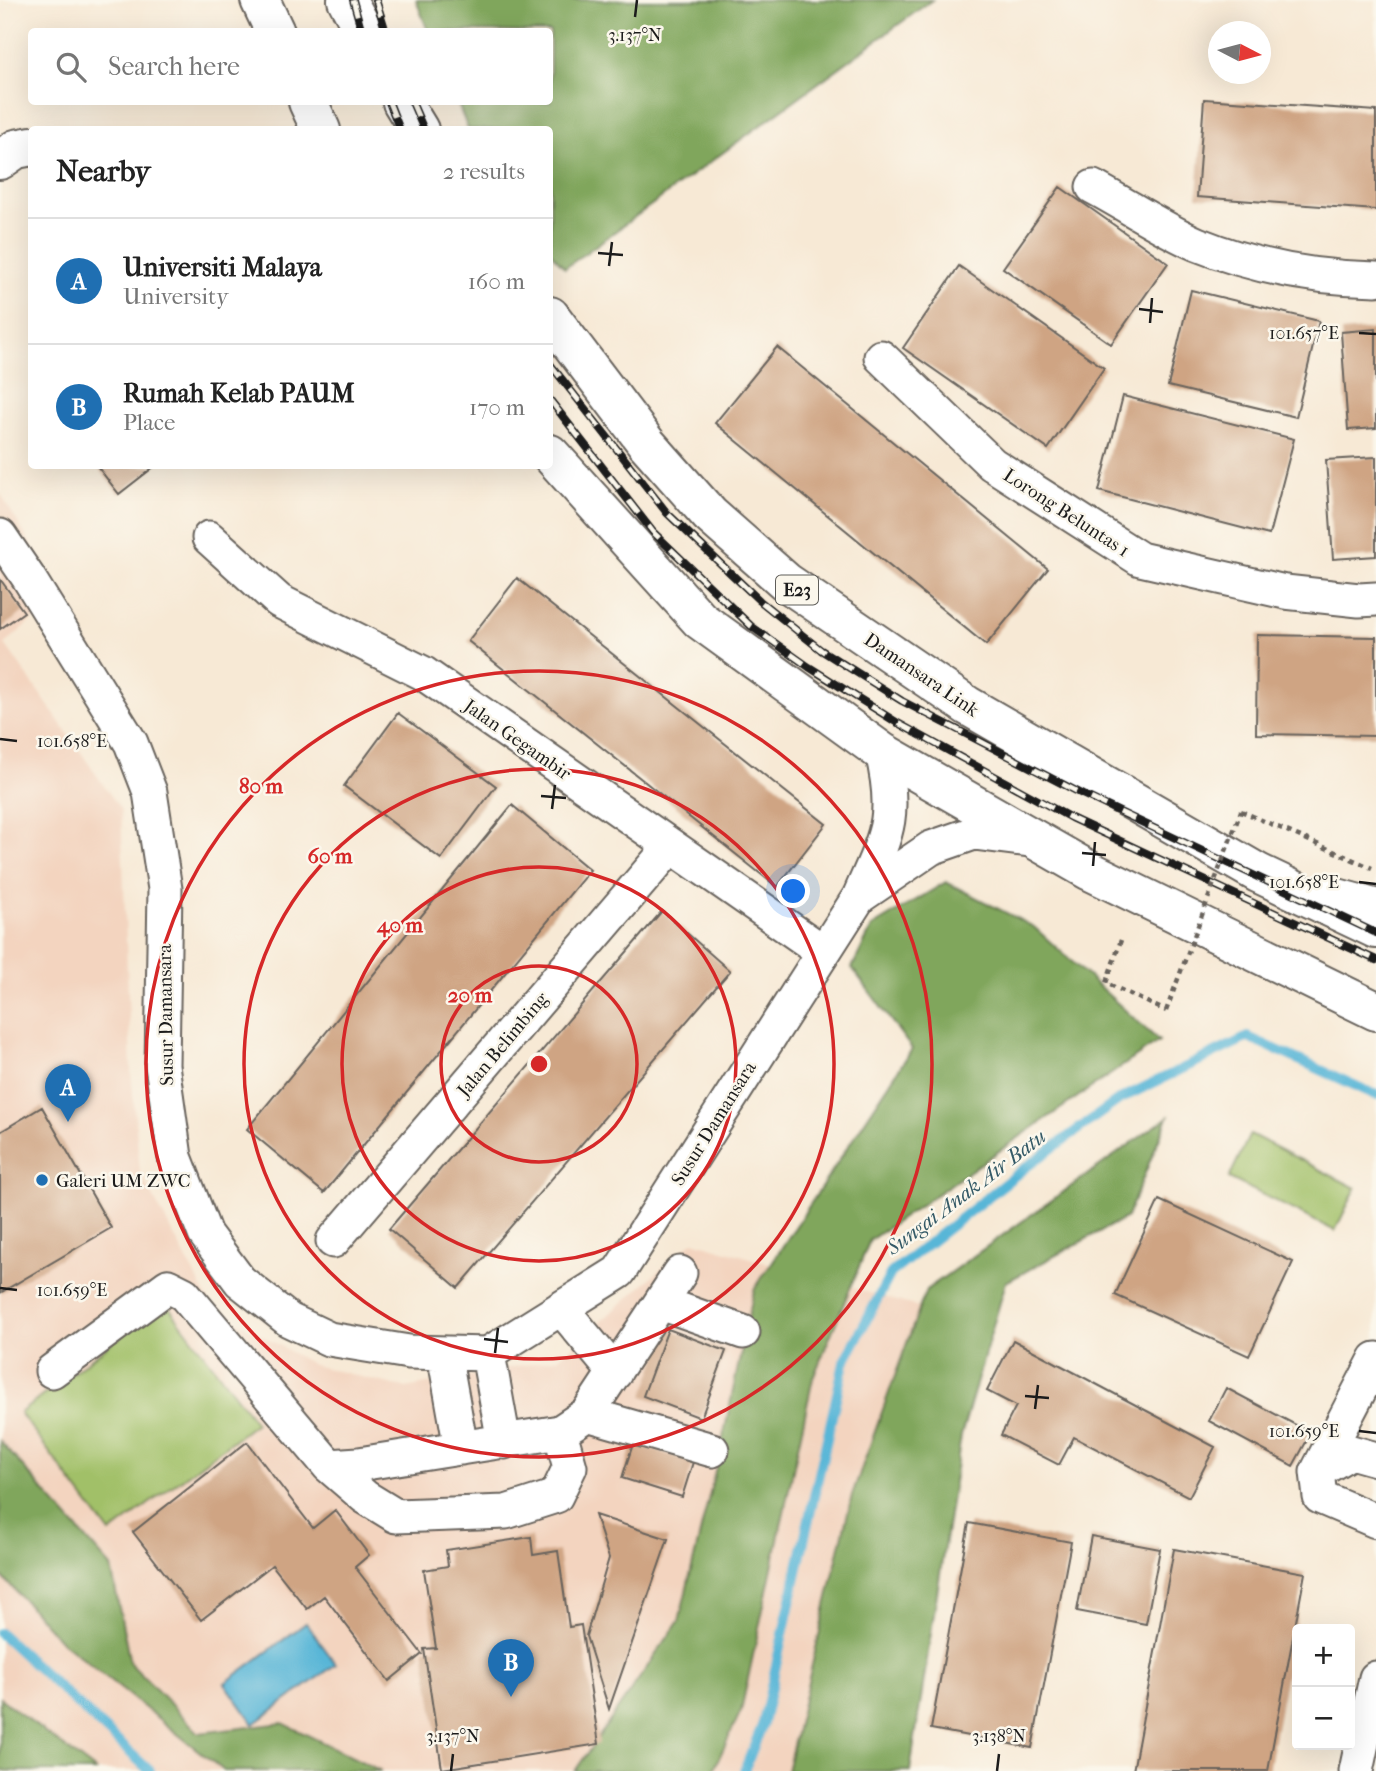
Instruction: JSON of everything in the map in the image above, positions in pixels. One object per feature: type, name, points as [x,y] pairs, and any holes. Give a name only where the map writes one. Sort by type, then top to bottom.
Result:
[{"type":"highway","points":[[260,0],[273,28]]},
{"type":"highway","points":[[347,0],[362,28]]},
{"type":"highway","points":[[308,105],[319,126]]},
{"type":"highway","points":[[404,105],[417,126]]},
{"type":"highway","points":[[0,160],[16,149],[28,147]]},
{"type":"highway","name":"Damansara Link","points":[[553,320],[647,444],[710,515],[786,582],[968,706],[1258,873],[1376,929]]},
{"type":"highway","points":[[553,457],[700,620],[882,751],[1090,871],[1376,1011]]},
{"type":"street","points":[[1093,187],[1197,244],[1284,271],[1335,278],[1376,279]]},
{"type":"street","name":"Lorong Beluntas 1","points":[[881,357],[992,464],[1140,559],[1285,592],[1359,600],[1376,599]]},
{"type":"street","name":"Susur Damansara","points":[[0,536],[131,743],[150,792],[165,889],[162,1065],[175,1157],[205,1234],[240,1280],[289,1320],[329,1339],[409,1352],[488,1354],[619,1272],[859,897],[887,832],[889,821],[890,785],[882,751]]},
{"type":"street","name":"Jalan Gegambir","points":[[209,538],[279,601],[423,673],[822,951]]},
{"type":"street","name":"Susur Damansara","points":[[859,897],[931,848],[974,833],[1034,841]]},
{"type":"street","name":"Jalan Belimbing","points":[[333,1241],[671,846]]},
{"type":"street","points":[[1258,873],[1376,906]]},
{"type":"street","points":[[52,1371],[168,1286],[184,1294],[329,1466],[365,1497],[396,1516],[506,1512],[556,1496],[570,1467],[574,1423],[615,1373],[680,1273]]},
{"type":"street","points":[[661,1303],[743,1332]]},
{"type":"street","points":[[561,1308],[615,1373]]},
{"type":"street","points":[[444,1353],[461,1448]]},
{"type":"street","points":[[488,1354],[504,1442]]},
{"type":"street","points":[[1376,1359],[1317,1472],[1320,1497],[1376,1521]]},
{"type":"street","points":[[329,1466],[504,1442],[574,1423],[712,1450]]},
{"type":"street","points":[[1317,1472],[1351,1452],[1376,1459]]},
{"type":"street","points":[[1356,1771],[1376,1678]]},
{"type":"path","points":[[1121,940],[1106,983],[1166,1011],[1241,811],[1376,870]]},
{"type":"shaded area","points":[[0,493],[61,594],[5,644],[121,810],[131,1071],[140,1173],[212,1306],[313,1365],[406,1388],[559,1358],[693,1241],[955,1318],[880,1771],[0,1771]]},
{"type":"green space","points":[[416,0],[932,0],[565,268],[553,255],[553,126],[467,126],[458,105],[553,105],[553,28],[427,28]]},
{"type":"green space","points":[[946,882],[1034,927],[1159,1041],[870,1240],[813,1378],[741,1711],[713,1771],[575,1771],[679,1621],[723,1438],[754,1290],[912,1049],[852,968],[872,927]]},
{"type":"green space","points":[[1168,1117],[1127,1217],[1006,1282],[961,1436],[910,1771],[787,1771],[852,1495],[926,1290]]},
{"type":"green space","points":[[1250,1134],[1356,1188],[1335,1231],[1229,1178]]},
{"type":"green space","points":[[165,1302],[256,1423],[110,1533],[20,1413]]},
{"type":"green space","points":[[0,1441],[111,1567],[130,1663],[199,1733],[283,1723],[381,1771],[224,1771],[62,1642],[0,1574]]},
{"type":"green space","points":[[0,1698],[96,1771],[0,1771]]},
{"type":"water","points":[[306,1623],[336,1664],[254,1724],[225,1683]]},
{"type":"building","points":[[1204,99],[1376,111],[1376,210],[1197,197]]},
{"type":"building","points":[[1060,187],[1168,263],[1111,344],[1003,268]]},
{"type":"building","points":[[959,266],[1104,368],[1048,449],[903,348]]},
{"type":"building","points":[[1191,290],[1319,321],[1296,417],[1168,386]]},
{"type":"building","points":[[1376,329],[1376,428],[1348,430],[1341,332]]},
{"type":"building","points":[[777,347],[1048,569],[986,645],[715,423]]},
{"type":"building","points":[[1123,396],[1294,439],[1269,535],[1099,491]]},
{"type":"building","points":[[1376,457],[1376,556],[1333,559],[1326,460]]},
{"type":"building","points":[[99,469],[151,469],[119,494]]},
{"type":"building","points":[[517,578],[826,824],[777,887],[468,641]]},
{"type":"building","points":[[0,579],[24,612],[0,629]]},
{"type":"building","points":[[1257,635],[1376,637],[1376,736],[1256,734]]},
{"type":"building","points":[[398,713],[496,786],[441,859],[344,786]]},
{"type":"building","points":[[512,805],[590,870],[324,1193],[247,1129]]},
{"type":"building","points":[[662,911],[730,971],[458,1288],[389,1229]]},
{"type":"building","name":"Galeri UM ZWC","points":[[42,1107],[111,1228],[0,1293],[0,1132]]},
{"type":"building","points":[[1159,1200],[1293,1262],[1249,1356],[1115,1295]]},
{"type":"building","points":[[668,1329],[726,1351],[701,1418],[643,1396]]},
{"type":"building","points":[[1013,1340],[1215,1447],[1189,1497],[1074,1437],[1059,1465],[1001,1435],[1016,1406],[987,1391]]},
{"type":"building","points":[[1226,1388],[1311,1433],[1293,1466],[1209,1421]]},
{"type":"building","points":[[247,1442],[313,1528],[335,1510],[369,1555],[355,1567],[422,1654],[389,1681],[324,1596],[307,1609],[272,1565],[201,1620],[133,1532]]},
{"type":"building","points":[[633,1444],[693,1462],[682,1497],[622,1478]]},
{"type":"building","points":[[595,1515],[668,1539],[609,1709],[586,1636],[609,1558]]},
{"type":"building","points":[[969,1523],[1071,1542],[1032,1748],[931,1729]]},
{"type":"building","points":[[1091,1536],[1160,1549],[1146,1624],[1077,1611]]},
{"type":"building","points":[[531,1537],[533,1555],[558,1551],[569,1627],[581,1625],[599,1744],[442,1769],[424,1649],[436,1648],[424,1570],[448,1566],[446,1550]]},
{"type":"building","points":[[1174,1549],[1305,1573],[1295,1624],[1292,1624],[1292,1643],[1268,1771],[1133,1771]]},
{"type":"waterway","name":"Sungai Anak Air Batu","points":[[744,1771],[763,1723],[844,1363],[891,1273],[1022,1170],[1120,1099],[1248,1037],[1376,1095]]},
{"type":"waterway","name":"Sungai Anak Air Batu","points":[[0,1633],[150,1771]]},
{"type":"railway","points":[[353,0],[361,28]]},
{"type":"railway","points":[[376,0],[385,28]]},
{"type":"railway","points":[[390,105],[398,126]]},
{"type":"railway","points":[[413,105],[422,126]]},
{"type":"railway","points":[[553,368],[667,513],[760,601],[821,650],[902,701],[1084,795],[1376,933]]},
{"type":"railway","points":[[553,404],[653,532],[751,626],[809,667],[896,722],[1071,818],[1376,960]]},
{"type":"place","name":"Universiti Malaya","points":[[68,1122]]},
{"type":"place","name":"Galeri UM ZWC","points":[[42,1180]]},
{"type":"place","name":"Rumah Kelab PAUM","points":[[511,1697]]}]
